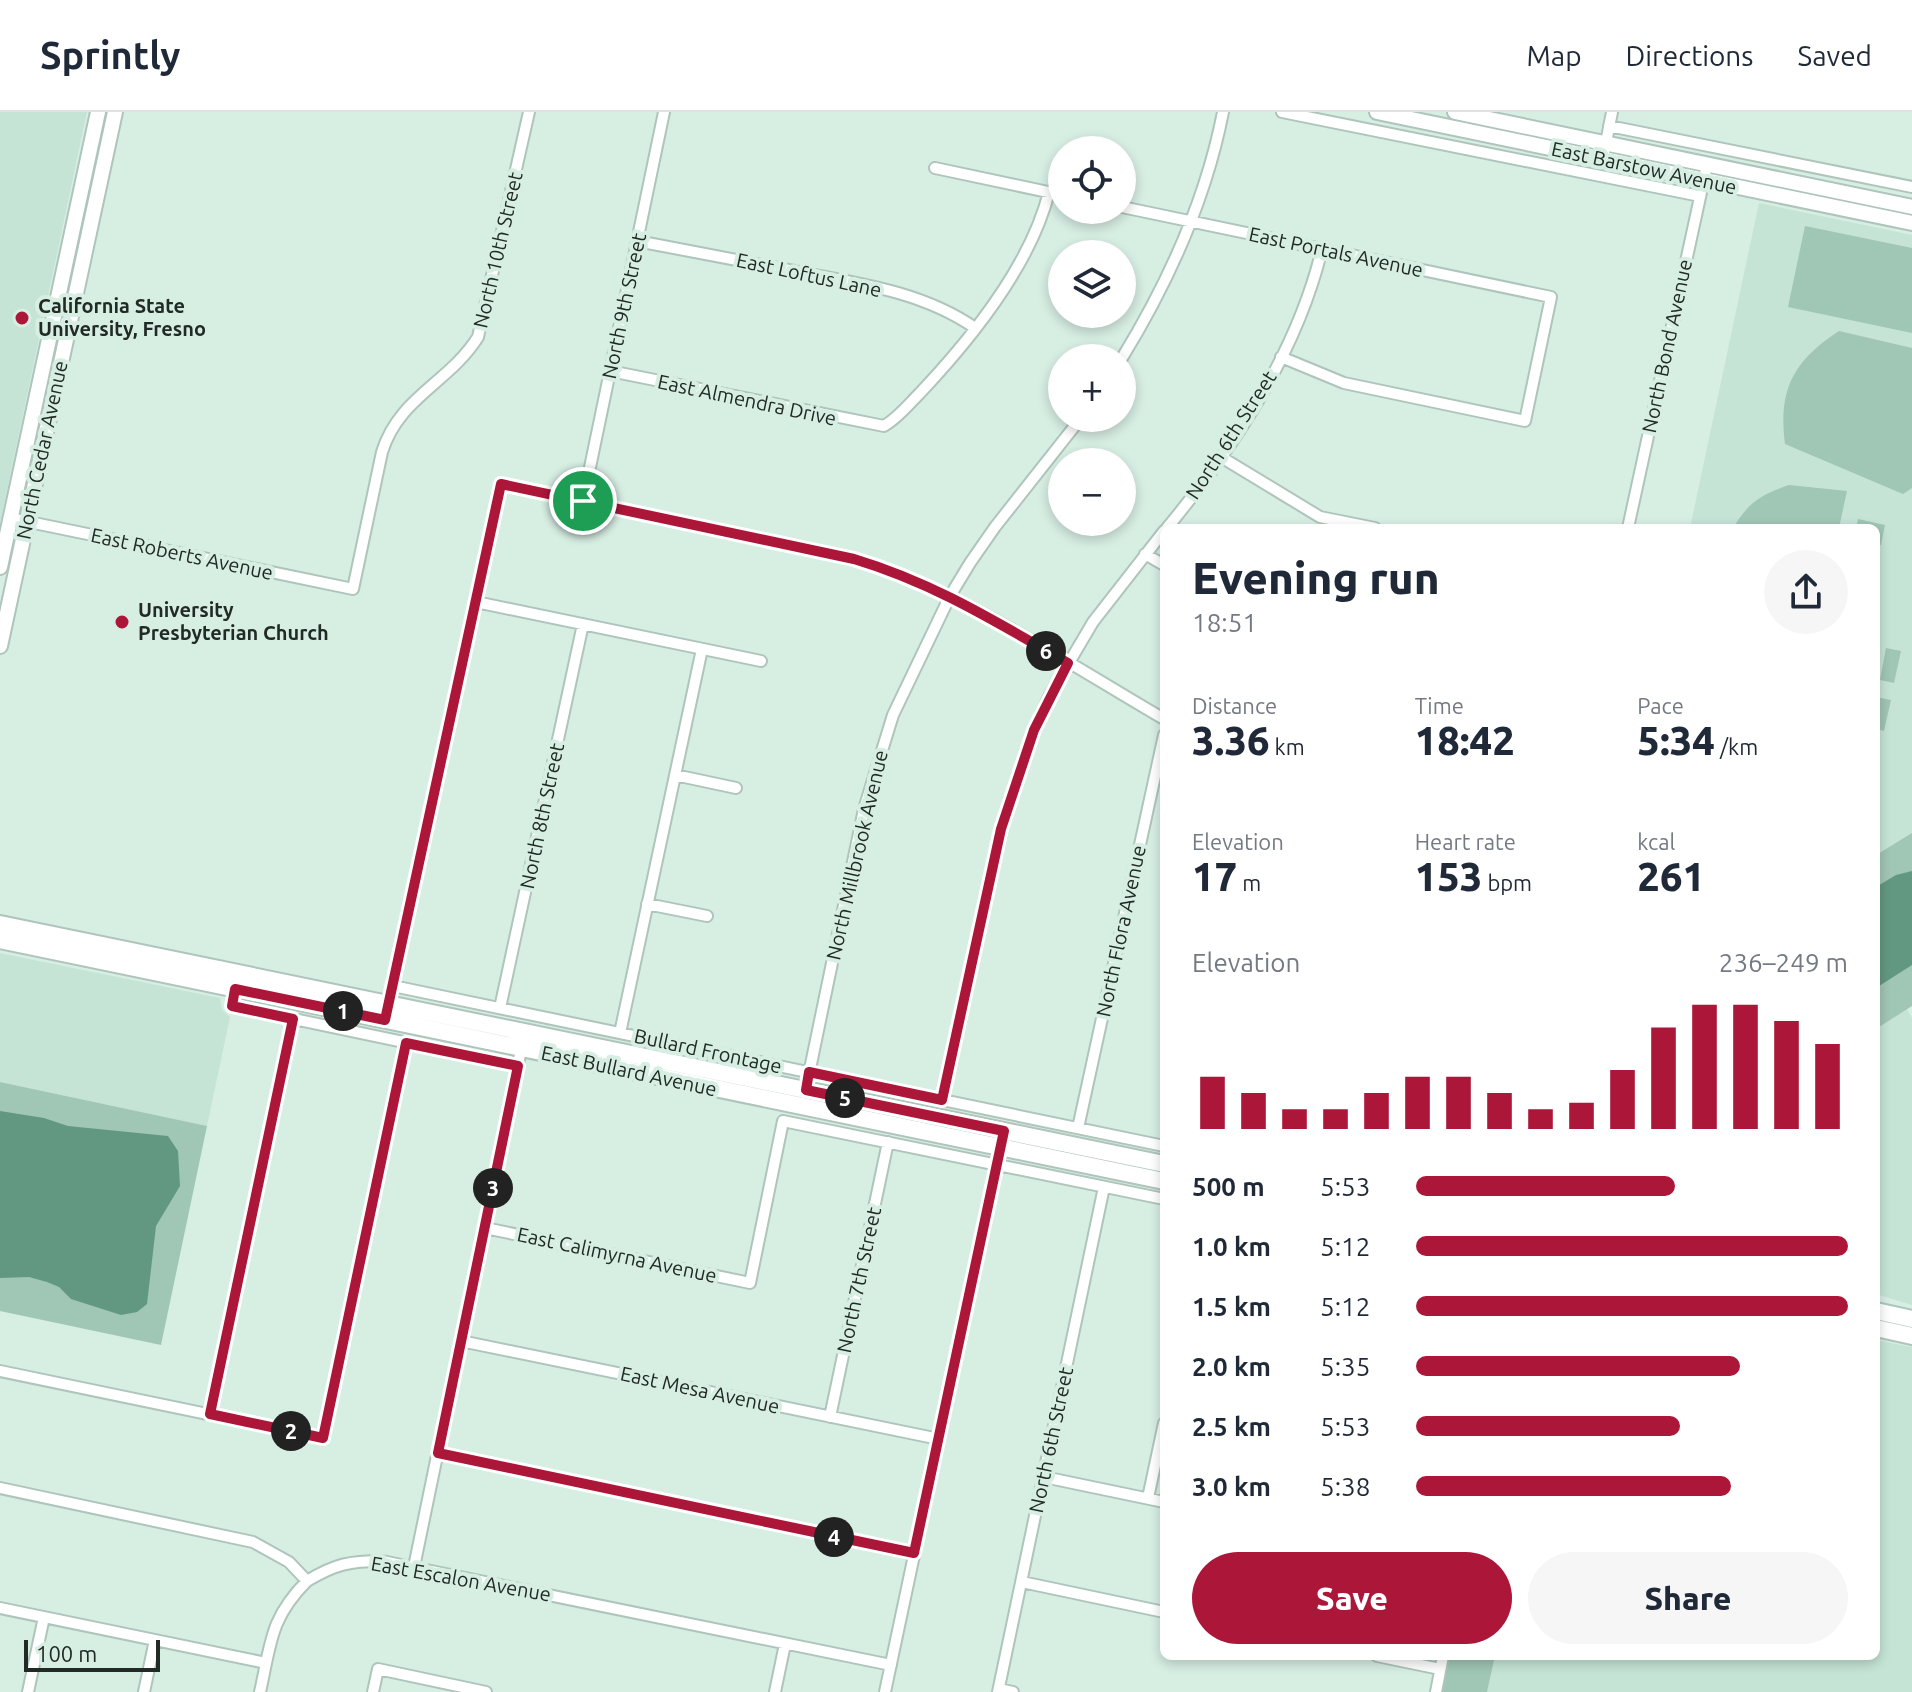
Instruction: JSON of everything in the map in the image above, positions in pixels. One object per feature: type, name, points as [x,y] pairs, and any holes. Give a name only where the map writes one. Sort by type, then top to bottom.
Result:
[{"type":"main road","name":"North Cedar Avenue","points":[[0,567],[98,112]]},
{"type":"main road","name":"North Cedar Avenue","points":[[0,646],[115,112]]},
{"type":"main road","name":"East Barstow Avenue","points":[[1377,112],[1912,223]]},
{"type":"main road","name":"East Barstow Avenue","points":[[1455,112],[1496,116],[1606,143],[1912,207]]},
{"type":"main road","points":[[64,348],[58,337],[73,264],[75,221]]},
{"type":"main road","name":"East Bullard Avenue","points":[[0,924],[387,1012],[1002,1139],[1160,1180]]},
{"type":"main road","name":"East Bullard Avenue","points":[[0,940],[235,989],[387,1012]]},
{"type":"main road","name":"East Bullard Avenue","points":[[1002,1139],[1160,1163]]},
{"type":"main road","points":[[1880,1317],[1912,1319]]},
{"type":"main road","points":[[1880,1319],[1912,1336]]},
{"type":"street","name":"North 10th Street","points":[[353,589],[389,432],[397,418],[462,360],[478,337],[529,112]]},
{"type":"street","name":"North 9th Street","points":[[583,501],[664,112]]},
{"type":"street","points":[[1130,344],[1191,222],[1212,160],[1223,112]]},
{"type":"street","points":[[1282,112],[1700,196]]},
{"type":"street","points":[[1603,158],[1612,112]]},
{"type":"street","points":[[1492,136],[1496,116]]},
{"type":"street","points":[[1609,126],[1912,187]]},
{"type":"street","name":"North Bond Avenue","points":[[1629,524],[1707,165]]},
{"type":"street","points":[[935,168],[1048,192]]},
{"type":"street","points":[[975,328],[1026,249],[1048,195]]},
{"type":"street","name":"East Portals Avenue","points":[[1136,210],[1551,297],[1525,421],[1344,383],[1281,357]]},
{"type":"street","name":"East Loftus Lane","points":[[637,241],[913,297],[947,310],[975,328]]},
{"type":"street","name":"North 6th Street","points":[[1170,524],[1253,409],[1301,315],[1322,249]]},
{"type":"street","name":"East Almendra Drive","points":[[610,371],[884,426],[893,421],[931,382],[975,328]]},
{"type":"street","name":"North Millbrook Avenue","points":[[804,1098],[864,809],[893,715],[950,596],[995,527],[1070,432]]},
{"type":"street","points":[[1221,457],[1320,517],[1355,524]]},
{"type":"street","points":[[387,1012],[501,484],[854,559],[915,579],[1160,717]]},
{"type":"street","name":"East Roberts Avenue","points":[[10,518],[353,589]]},
{"type":"street","name":"North 6th Street","points":[[942,1100],[1001,829],[1034,730],[1093,622],[1160,536]]},
{"type":"street","points":[[1145,554],[1160,563]]},
{"type":"street","points":[[476,602],[761,661]]},
{"type":"street","name":"North 8th Street","points":[[500,1008],[583,624]]},
{"type":"street","points":[[620,1033],[702,649]]},
{"type":"street","name":"North Flora Avenue","points":[[1078,1128],[1160,753]]},
{"type":"street","points":[[675,775],[736,788]]},
{"type":"street","points":[[647,904],[707,916]]},
{"type":"street","name":"Bullard Frontage","points":[[393,986],[1160,1145]]},
{"type":"street","points":[[235,989],[232,1006],[518,1066]]},
{"type":"street","points":[[210,1414],[293,1019]]},
{"type":"street","points":[[414,1567],[523,1040]]},
{"type":"street","points":[[0,1371],[323,1438],[406,1043]]},
{"type":"street","name":"East Calimyrna Avenue","points":[[485,1228],[750,1283],[783,1121],[888,1142]]},
{"type":"street","points":[[885,1692],[1002,1139]]},
{"type":"street","points":[[888,1142],[1160,1198]]},
{"type":"street","name":"North 7th Street","points":[[830,1417],[888,1142]]},
{"type":"street","name":"North 6th Street","points":[[998,1690],[1104,1187]]},
{"type":"street","name":"East Mesa Avenue","points":[[461,1341],[939,1439]]},
{"type":"street","points":[[1148,1498],[1160,1442]]},
{"type":"street","points":[[438,1453],[914,1553]]},
{"type":"street","points":[[1044,1477],[1160,1501]]},
{"type":"street","points":[[0,1488],[253,1542],[289,1562],[307,1581],[288,1601],[277,1619],[260,1692]]},
{"type":"street","name":"East Escalon Avenue","points":[[307,1581],[329,1567],[352,1561],[382,1561],[891,1665]]},
{"type":"street","points":[[1022,1582],[1160,1611]]},
{"type":"street","points":[[0,1608],[266,1663]]},
{"type":"street","points":[[28,1692],[44,1617]]},
{"type":"street","points":[[144,1692],[155,1640]]},
{"type":"street","points":[[775,1692],[785,1644]]},
{"type":"street","points":[[1396,1660],[1440,1669]]},
{"type":"street","points":[[1436,1692],[1442,1660]]},
{"type":"street","points":[[373,1692],[378,1669],[486,1692]]},
{"type":"street","points":[[998,1690],[1013,1692]]},
{"type":"shaded area","name":"California State University, Fresno","points":[[0,112],[87,112],[0,523]]},
{"type":"shaded area","points":[[1759,203],[1912,235],[1912,833],[1880,853],[1880,524],[1691,524]]},
{"type":"shaded area","points":[[1805,226],[1912,248],[1912,333],[1788,307]]},
{"type":"shaded area","points":[[1839,331],[1912,348],[1912,488],[1903,494],[1785,444],[1784,408],[1792,378],[1810,354]]},
{"type":"shaded area","points":[[1789,485],[1847,491],[1840,524],[1736,524],[1756,500]]},
{"type":"shaded area","points":[[1858,519],[1885,525],[1881,545],[1880,524],[1857,524]]},
{"type":"shaded area","points":[[1886,648],[1901,651],[1894,683],[1880,680]]},
{"type":"shaded area","points":[[1880,698],[1891,700],[1884,731],[1880,730]]},
{"type":"shaded area","points":[[1912,833],[1912,1006],[1880,1026],[1880,853]]},
{"type":"shaded area","points":[[1912,871],[1912,965],[1880,985],[1880,885],[1896,875]]},
{"type":"shaded area","points":[[0,953],[220,998],[222,1010],[230,1017],[207,1126],[0,1082]]},
{"type":"shaded area","points":[[1907,1009],[1912,1018],[1912,1305],[1880,1295],[1880,1026]]},
{"type":"shaded area","points":[[0,1082],[207,1126],[161,1345],[0,1311]]},
{"type":"shaded area","points":[[0,1111],[44,1118],[68,1126],[168,1136],[178,1151],[180,1186],[156,1226],[147,1304],[137,1312],[121,1315],[71,1299],[59,1287],[29,1277],[0,1278]]},
{"type":"shaded area","points":[[1880,1341],[1912,1347],[1912,1692],[1487,1692],[1494,1660],[1880,1660]]},
{"type":"shaded area","points":[[1449,1660],[1494,1660],[1487,1692],[1442,1692]]},
{"type":"place","name":"California State University, Fresno","points":[[22,318]]},
{"type":"place","name":"University Presbyterian Church","points":[[122,622]]},
{"type":"route","points":[[501,484],[583,501],[854,559],[887,569],[950,596],[1068,663],[1034,730],[1001,829],[942,1100],[809,1072],[806,1090],[1004,1131],[914,1553],[438,1453],[518,1066],[406,1043],[323,1438],[210,1414],[293,1019],[232,1006],[235,989],[385,1020],[501,484]]}]
